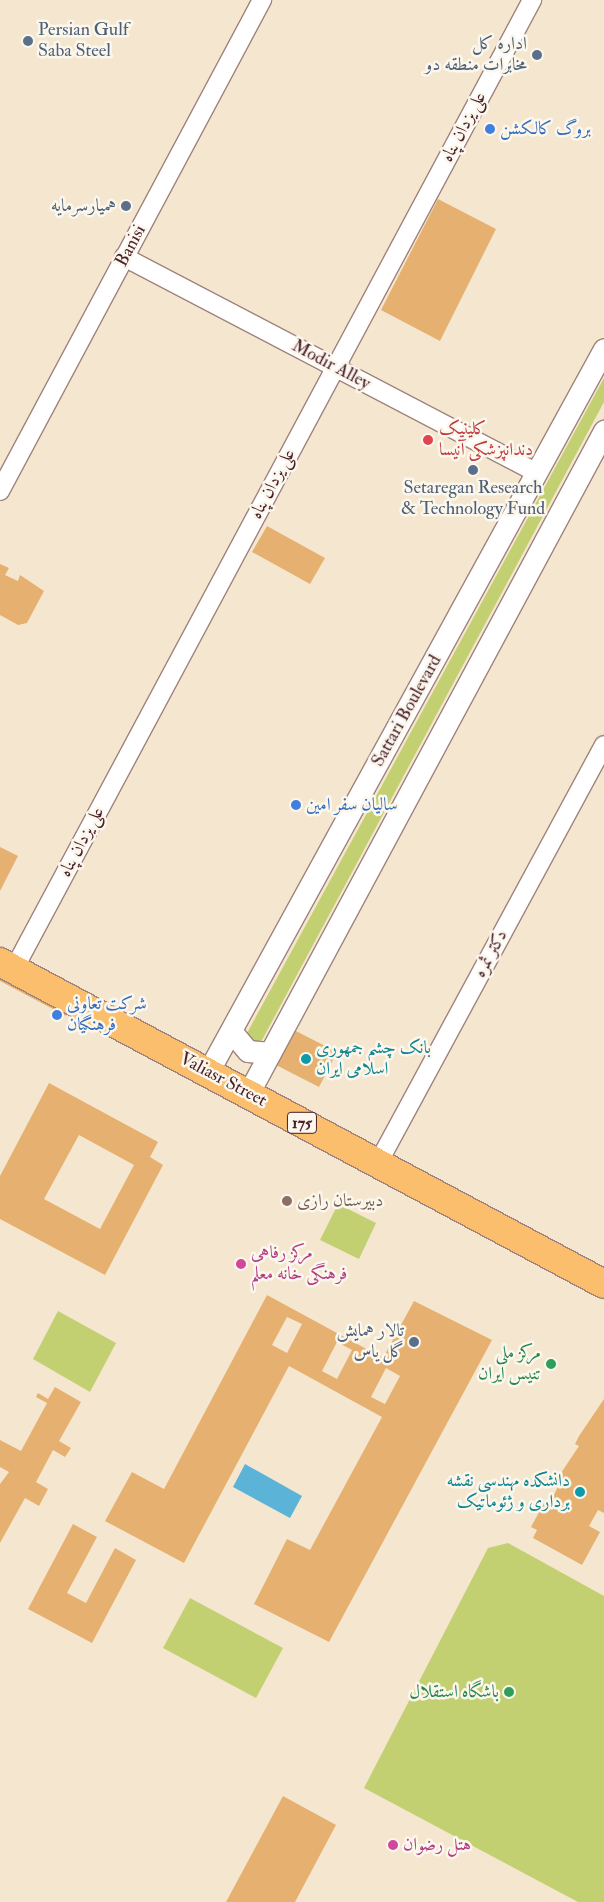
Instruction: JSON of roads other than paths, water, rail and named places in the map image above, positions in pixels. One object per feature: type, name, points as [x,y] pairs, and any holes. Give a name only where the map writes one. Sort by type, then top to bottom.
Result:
[{"type":"main road","name":"Valiasr Street","points":[[7,965],[604,1284]]},
{"type":"street","name":"Banisi","points":[[0,492],[262,0]]},
{"type":"street","name":"علی یزدان پناه","points":[[7,965],[335,368],[532,0]]},
{"type":"street","name":"Modir Alley","points":[[124,257],[537,473]]},
{"type":"street","name":"Sattari Boulevard","points":[[208,1072],[604,349]]},
{"type":"street","points":[[248,1094],[604,431]]},
{"type":"street","name":"دکتر ثمره","points":[[378,1163],[604,745]]},
{"type":"street","points":[[231,1031],[248,1051],[270,1053]]},
{"type":"water","points":[[245,1464],[302,1496],[290,1518],[233,1487]]},
{"type":"place","name":"Persian Gulf Saba Steel","points":[[28,41]]},
{"type":"place","name":"اداره کل مخابرات منطقه دو","points":[[537,55]]},
{"type":"place","name":"بروگ کالکشن","points":[[490,129]]},
{"type":"place","name":"همیارسرمایه","points":[[126,206]]},
{"type":"place","name":"کلینیک دندانپزشکی آنیسا","points":[[428,440]]},
{"type":"place","name":"Setaregan Research & Technology Fund","points":[[473,470]]},
{"type":"place","name":"سالیان سفر امین","points":[[296,805]]},
{"type":"place","name":"شرکت تعاونی فرهنگیان","points":[[57,1015]]},
{"type":"place","name":"بانک چشم جمهوری اسلامی ایران","points":[[306,1059]]},
{"type":"place","name":"دبیرستان رازی","points":[[287,1201]]},
{"type":"place","name":"مرکز رفاهی فرهنگی خانه معلم","points":[[241,1264]]},
{"type":"place","name":"تالار همایش گل یاس","points":[[414,1342]]},
{"type":"place","name":"مرکز ملی تنیس ایران","points":[[551,1364]]},
{"type":"place","name":"دانشکده مهندسی نقشه برداری و ژئوماتیک","points":[[580,1492]]},
{"type":"place","name":"باشگاه استقلال","points":[[509,1692]]},
{"type":"place","name":"هتل رضوان","points":[[393,1845]]}]
